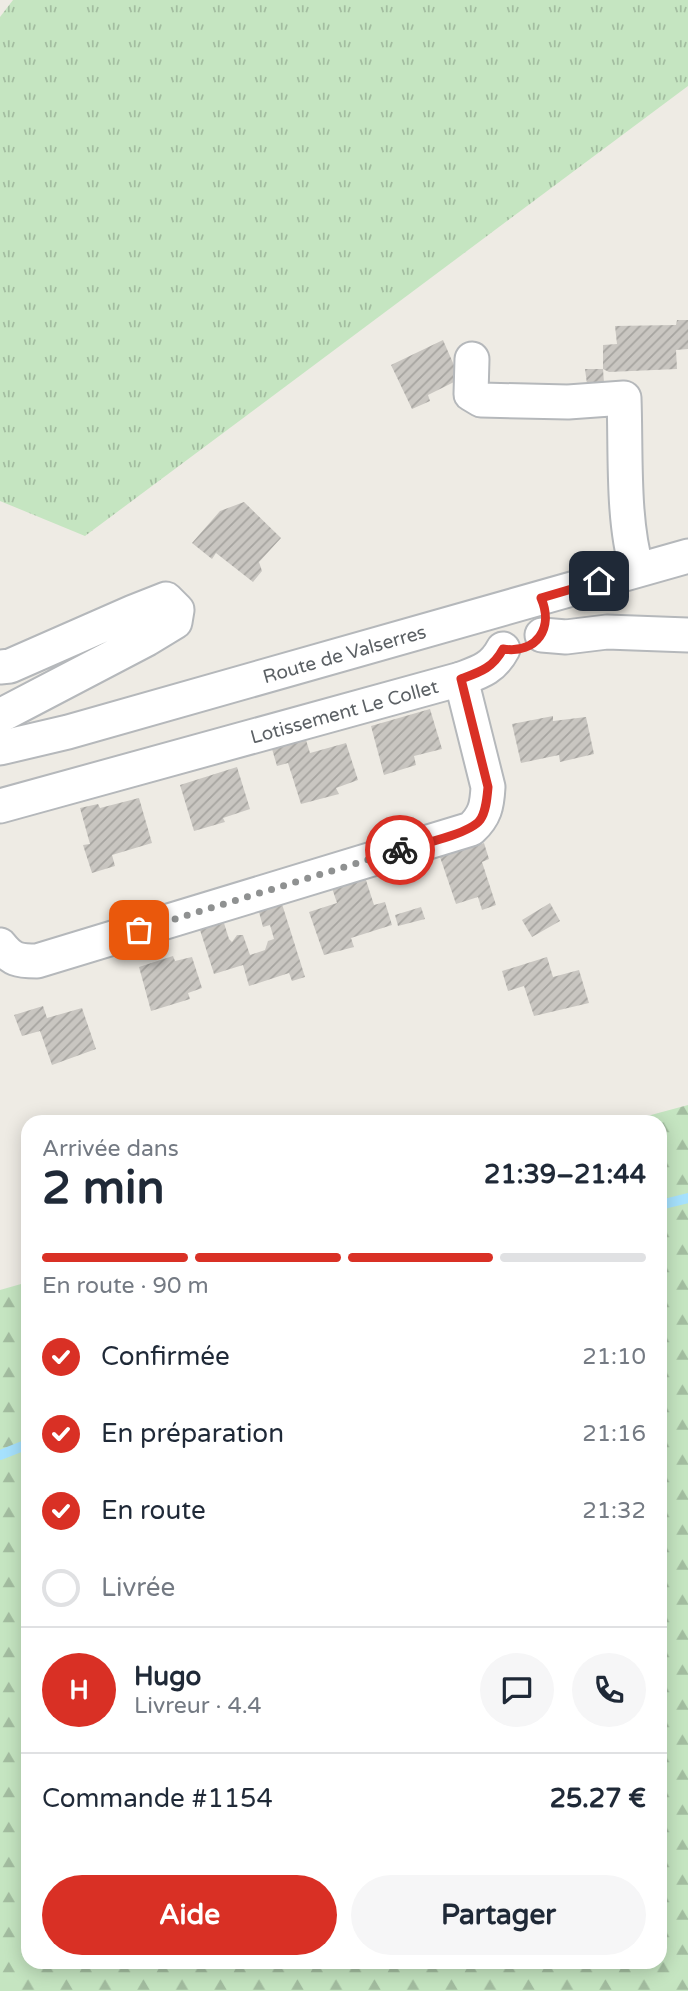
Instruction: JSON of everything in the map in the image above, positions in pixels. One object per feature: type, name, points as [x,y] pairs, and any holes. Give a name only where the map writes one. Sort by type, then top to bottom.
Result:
[{"type":"street","points":[[472,359],[471,394],[481,400],[568,402],[624,398],[631,550],[638,569]]},
{"type":"street","name":"Route de Valserres","points":[[0,748],[81,728],[688,556]]},
{"type":"street","points":[[478,615],[485,637],[503,649],[514,651],[525,648],[542,635],[546,610],[541,598]]},
{"type":"street","points":[[0,667],[10,666],[166,599],[177,610],[175,622],[166,628],[0,716]]},
{"type":"street","points":[[542,635],[566,637],[607,632],[688,635]]},
{"type":"street","points":[[461,679],[482,671],[498,660],[503,649]]},
{"type":"street","name":"Lotissement Le Collet","points":[[0,806],[461,679],[488,787],[481,819],[471,829],[37,961],[21,961],[8,956],[0,946]]},
{"type":"green space","points":[[13,0],[688,0],[688,86],[85,536],[0,501],[0,17]]},
{"type":"green space","points":[[688,1105],[688,1991],[0,1991],[0,1290],[21,1284],[21,1969],[667,1969],[667,1115],[651,1115]]},
{"type":"building","points":[[677,320],[688,320],[688,349],[676,350],[677,369],[609,372],[603,369],[603,345],[617,344],[615,326],[676,325]]},
{"type":"building","points":[[443,340],[460,379],[428,395],[430,401],[412,409],[391,365]]},
{"type":"building","points":[[585,369],[603,369],[604,383],[587,384]]},
{"type":"building","points":[[244,502],[281,538],[259,562],[262,571],[253,582],[216,553],[212,559],[192,543],[220,511]]},
{"type":"building","points":[[430,709],[442,749],[414,756],[416,765],[384,775],[371,726]]},
{"type":"building","points":[[553,716],[553,721],[586,717],[594,754],[560,762],[559,755],[521,763],[512,724]]},
{"type":"building","points":[[306,740],[310,753],[346,743],[358,780],[336,788],[339,794],[301,804],[288,763],[277,766],[272,749]]},
{"type":"building","points":[[237,767],[250,809],[223,818],[225,822],[194,831],[180,785]]},
{"type":"building","points":[[139,798],[152,843],[112,855],[115,866],[92,873],[83,845],[90,844],[80,808],[98,804],[100,808]]},
{"type":"building","points":[[484,843],[489,859],[482,862],[496,905],[482,910],[478,897],[456,904],[440,857]]},
{"type":"building","points":[[365,877],[374,905],[385,902],[392,925],[351,938],[354,947],[324,955],[309,912],[337,903],[332,888]]},
{"type":"building","points":[[550,903],[560,921],[532,937],[522,920]]},
{"type":"building","points":[[282,904],[305,977],[292,981],[289,973],[249,986],[243,965],[214,974],[200,930],[224,923],[232,942],[237,935],[243,935],[250,955],[265,950],[268,941],[274,939],[270,925],[263,927],[259,912]]},
{"type":"building","points":[[421,907],[425,919],[398,926],[395,915]]},
{"type":"building","points":[[173,956],[175,961],[192,957],[202,988],[188,993],[190,999],[151,1011],[139,967]]},
{"type":"building","points":[[547,957],[553,977],[579,970],[589,1003],[534,1016],[524,986],[508,991],[502,971]]},
{"type":"building","points":[[43,1006],[47,1018],[82,1008],[96,1049],[52,1065],[40,1031],[22,1036],[14,1015]]},
{"type":"waterway","points":[[667,1203],[688,1198]]},
{"type":"waterway","points":[[0,1455],[21,1447]]},
{"type":"way so far","points":[[139,930],[400,850]]},
{"type":"route","points":[[400,850],[471,829],[481,819],[488,787],[461,679],[482,671],[498,660],[503,649],[514,651],[525,648],[542,635],[546,610],[541,598],[599,581]]}]
